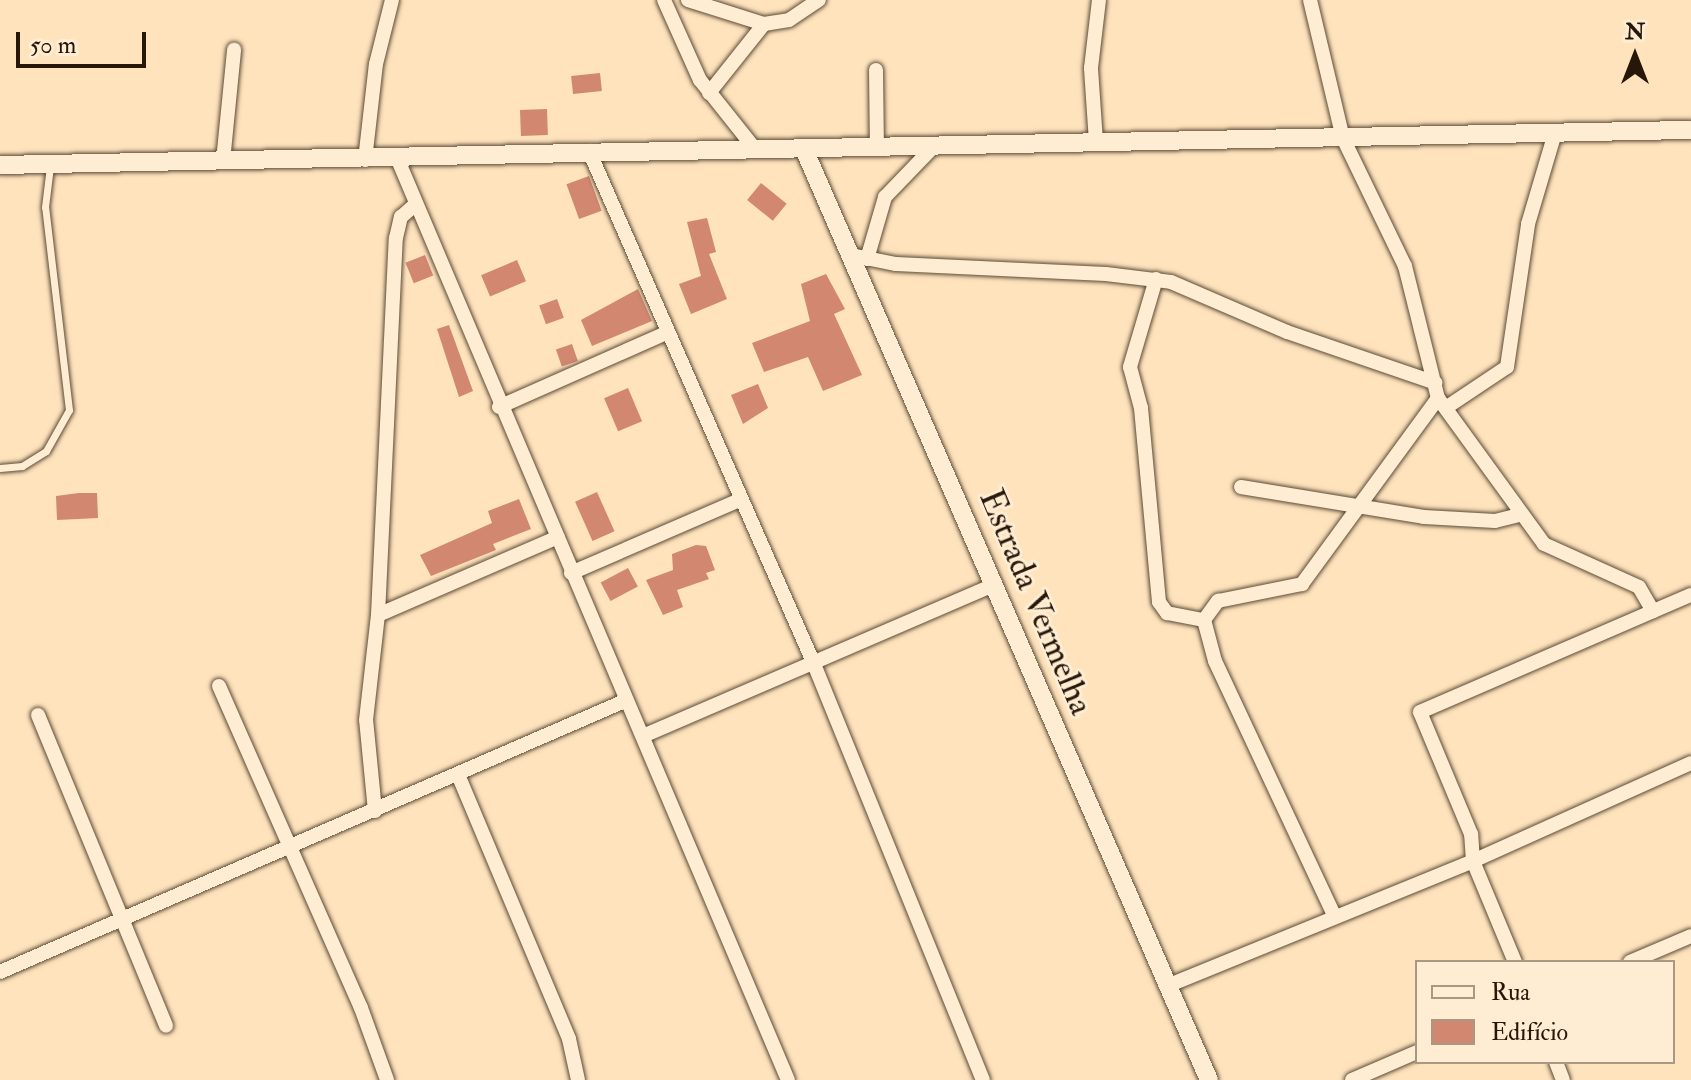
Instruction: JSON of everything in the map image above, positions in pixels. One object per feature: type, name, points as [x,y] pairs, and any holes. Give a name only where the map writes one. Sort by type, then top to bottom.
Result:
[{"type":"street","points":[[365,160],[376,64],[392,0]]},
{"type":"street","points":[[664,0],[709,93],[755,149]]},
{"type":"street","points":[[688,0],[764,24],[789,20],[819,0]]},
{"type":"street","points":[[1096,142],[1091,68],[1099,0]]},
{"type":"street","points":[[1310,0],[1343,138],[1405,266],[1440,396],[1519,515],[1544,544],[1639,587],[1653,611]]},
{"type":"street","points":[[709,93],[764,24]]},
{"type":"street","points":[[223,161],[234,50]]},
{"type":"street","points":[[876,70],[877,147]]},
{"type":"street","points":[[0,165],[398,160],[589,151],[1691,130]]},
{"type":"street","points":[[1204,620],[1218,601],[1302,584],[1440,396],[1501,376],[1507,367],[1528,224],[1555,133]]},
{"type":"street","points":[[934,146],[885,197],[859,257],[1156,279],[1213,296],[1256,319],[1361,359],[1440,396]]},
{"type":"street","name":"Estrada Vermelha","points":[[804,149],[859,257],[994,585],[1209,1080]]},
{"type":"street","points":[[589,151],[814,664],[983,1080]]},
{"type":"street","points":[[398,160],[499,407],[558,537],[788,1080]]},
{"type":"street","points":[[375,811],[366,720],[378,615],[396,238],[401,217],[416,204]]},
{"type":"street","points":[[1156,279],[1130,367],[1141,408],[1159,602],[1167,613],[1204,620]]},
{"type":"street","points":[[499,407],[668,332]]},
{"type":"street","points":[[1241,487],[1476,521],[1519,515]]},
{"type":"street","points":[[571,573],[740,500]]},
{"type":"street","points":[[378,615],[558,537]]},
{"type":"street","points":[[643,736],[994,585]]},
{"type":"street","points":[[1514,960],[1473,861],[1471,834],[1420,712],[1691,595]]},
{"type":"street","points":[[1204,620],[1215,661],[1334,915]]},
{"type":"street","points":[[219,686],[387,1080]]},
{"type":"street","points":[[0,972],[289,846],[459,777],[627,700]]},
{"type":"street","points":[[38,715],[166,1026]]},
{"type":"street","points":[[1167,986],[1334,915],[1473,861],[1691,763]]},
{"type":"street","points":[[459,777],[565,1026],[578,1080]]},
{"type":"street","points":[[1635,960],[1691,936]]},
{"type":"street","points":[[1352,1080],[1415,1053]]},
{"type":"lane","points":[[0,468],[22,466],[46,451],[69,410],[45,207],[51,164]]},
{"type":"building","points":[[600,73],[602,91],[573,94],[571,76]]},
{"type":"building","points":[[547,109],[548,135],[521,136],[520,110]]},
{"type":"building","points":[[589,176],[602,211],[579,219],[566,184]]},
{"type":"building","points":[[761,183],[787,204],[773,221],[747,200]]},
{"type":"building","points":[[707,218],[716,252],[709,254],[727,299],[691,314],[679,284],[701,276],[687,222]]},
{"type":"building","points":[[425,255],[433,275],[414,283],[406,263]]},
{"type":"building","points":[[517,260],[526,281],[490,296],[481,275]]},
{"type":"building","points":[[826,274],[845,309],[834,314],[862,375],[823,391],[808,357],[764,372],[752,343],[810,321],[801,284]]},
{"type":"building","points":[[638,289],[652,321],[592,346],[581,320]]},
{"type":"building","points":[[557,299],[564,318],[546,324],[539,305]]},
{"type":"building","points":[[449,325],[473,391],[459,397],[437,329]]},
{"type":"building","points":[[572,344],[578,361],[562,367],[556,350]]},
{"type":"building","points":[[758,384],[768,408],[743,424],[731,395]]},
{"type":"building","points":[[628,388],[642,421],[618,431],[604,398]]},
{"type":"building","points":[[597,492],[614,531],[593,541],[575,502]]},
{"type":"building","points":[[97,493],[98,518],[57,520],[56,496]]},
{"type":"building","points":[[519,499],[531,529],[493,544],[496,550],[431,576],[420,555],[492,523],[488,511]]},
{"type":"building","points":[[696,545],[706,546],[715,570],[706,573],[709,579],[677,590],[683,607],[663,615],[646,580],[673,570],[672,554]]},
{"type":"building","points":[[628,568],[638,587],[610,601],[601,583]]}]
